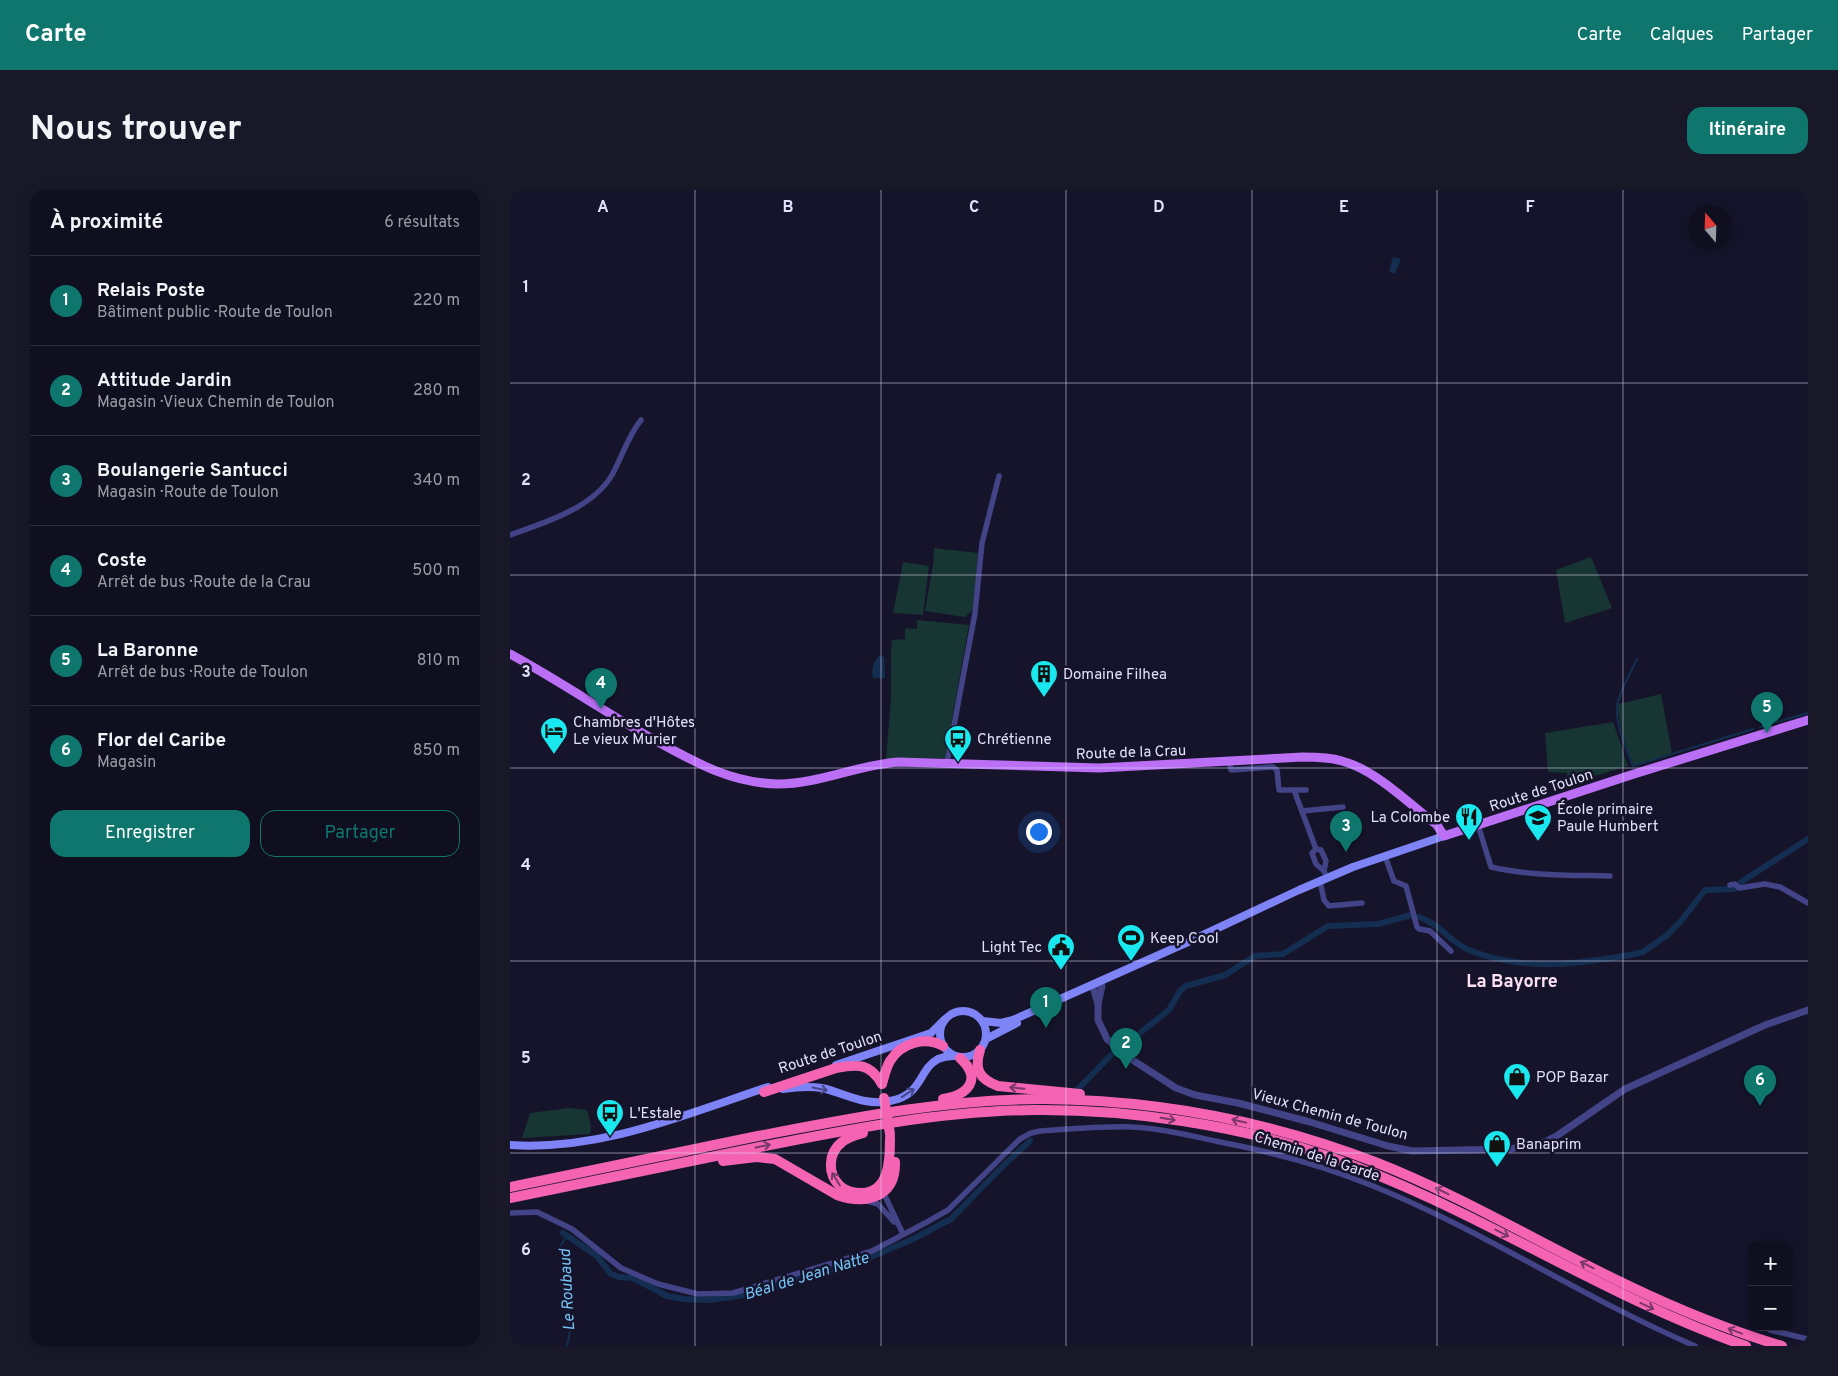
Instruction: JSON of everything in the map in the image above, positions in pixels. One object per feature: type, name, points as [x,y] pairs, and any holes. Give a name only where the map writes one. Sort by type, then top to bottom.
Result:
[{"type":"highway","points":[[882,1084],[891,1060],[903,1049],[924,1040],[943,1046]]},
{"type":"highway","points":[[569,1186],[624,1179],[756,1157],[775,1159],[847,1199],[863,1199],[878,1195],[890,1183],[895,1171],[882,1084],[882,1070],[888,1058],[900,1046],[908,1042]]},
{"type":"highway","points":[[980,1050],[977,1064],[979,1072],[987,1081],[998,1086],[1146,1101],[1284,1132],[1376,1162],[1436,1188],[1624,1284],[1672,1306],[1736,1332],[1782,1346]]},
{"type":"highway","points":[[522,1184],[551,1174],[848,1113],[956,1097],[968,1089],[972,1077],[968,1065],[957,1057]]},
{"type":"highway","points":[[764,1092],[836,1068],[848,1066],[867,1068],[874,1071],[882,1084]]},
{"type":"highway","points":[[510,1187],[831,1122],[951,1104],[1051,1100],[1126,1103],[1187,1110]]},
{"type":"highway","points":[[510,1198],[790,1141],[929,1118],[983,1112],[1033,1110],[1134,1115],[1216,1127],[1281,1142],[1326,1155],[1372,1172],[1427,1196],[1620,1294],[1669,1316],[1746,1346]]},
{"type":"highway","points":[[878,1195],[852,1192],[840,1186],[835,1180],[832,1173],[831,1160],[835,1149],[843,1140],[876,1130],[961,1119],[1014,1116],[1134,1115]]},
{"type":"highway","points":[[878,1195],[889,1167],[890,1136]]},
{"type":"main road","name":"Route de la Crau","points":[[510,654],[686,757],[709,769],[739,780],[780,784],[804,781],[880,763],[908,762],[1099,768],[1304,757],[1327,758],[1342,761],[1367,771],[1437,825],[1444,836]]},
{"type":"main road","name":"Route de Toulon","points":[[986,1039],[999,1031],[1324,877],[1464,829],[1808,720]]},
{"type":"main road","name":"Route de la Crau","points":[[1437,825],[1464,829]]},
{"type":"main road","name":"Route de Toulon","points":[[983,1021],[993,1023],[1007,1022],[1096,985],[1111,975],[1177,946]]},
{"type":"main road","points":[[956,1012],[971,1012],[983,1021],[986,1039],[975,1055],[957,1057],[943,1046],[939,1033],[944,1020],[956,1012]]},
{"type":"main road","name":"Route de Toulon","points":[[510,1145],[547,1144],[610,1137],[653,1126],[908,1042],[931,1033],[944,1020]]},
{"type":"main road","name":"Route de Toulon","points":[[721,1104],[764,1092],[816,1087],[867,1103],[890,1101],[904,1096],[914,1089],[934,1062],[943,1058],[957,1057]]},
{"type":"street","points":[[510,535],[557,518],[600,489],[611,476],[632,432],[641,420]]},
{"type":"street","points":[[947,763],[974,613],[982,543],[999,476]]},
{"type":"street","points":[[1229,761],[1232,770],[1273,767],[1277,770],[1280,790],[1306,790]]},
{"type":"street","points":[[1294,790],[1316,849]]},
{"type":"street","points":[[1302,811],[1343,807]]},
{"type":"street","points":[[1478,825],[1491,867],[1513,872],[1549,875],[1610,876]]},
{"type":"street","points":[[1316,849],[1312,853],[1324,877]]},
{"type":"street","points":[[1316,849],[1321,850],[1326,861],[1324,900],[1330,906],[1362,903]]},
{"type":"street","points":[[1385,856],[1394,881],[1406,886],[1417,927],[1430,931],[1451,951]]},
{"type":"street","points":[[1734,885],[1764,884],[1780,887],[1808,904]]},
{"type":"street","name":"Vieux Chemin de Toulon","points":[[1096,985],[1098,1020],[1107,1039],[1131,1059],[1176,1088],[1194,1095],[1238,1103],[1310,1122],[1388,1146],[1412,1150],[1510,1148],[1545,1142],[1625,1089],[1765,1025],[1808,1010]]},
{"type":"street","name":"Chemin de la Garde","points":[[510,1213],[537,1212],[572,1229],[621,1268],[658,1284],[698,1294],[734,1293],[872,1251],[948,1210],[1020,1140],[1031,1133],[1130,1127],[1153,1129],[1186,1134],[1284,1156],[1374,1186],[1485,1239],[1648,1326],[1695,1346]]},
{"type":"street","points":[[878,1195],[903,1234]]},
{"type":"street","points":[[878,1195],[903,1234]]},
{"type":"street","points":[[1774,1331],[1808,1339]]},
{"type":"green space","points":[[934,548],[978,553],[974,609],[965,617],[925,611]]},
{"type":"green space","points":[[1591,557],[1612,608],[1565,623],[1556,570]]},
{"type":"green space","points":[[903,562],[929,566],[923,615],[893,613]]},
{"type":"green space","points":[[917,620],[969,625],[945,758],[886,759],[891,697],[892,640],[905,639],[905,628],[917,629]]},
{"type":"green space","points":[[1661,694],[1672,753],[1634,766],[1623,736],[1618,704]]},
{"type":"green space","points":[[1613,722],[1628,766],[1568,784],[1567,773],[1548,772],[1545,733]]},
{"type":"green space","points":[[569,1108],[587,1110],[591,1125],[590,1134],[522,1138],[530,1113]]},
{"type":"water","points":[[1393,257],[1401,259],[1395,274],[1389,271]]},
{"type":"water","points":[[879,656],[884,657],[885,678],[873,678],[873,666]]},
{"type":"waterway","points":[[1637,659],[1623,688],[1617,706],[1619,729],[1633,766],[1753,729]]},
{"type":"waterway","points":[[1760,727],[1808,713]]},
{"type":"waterway","name":"Béal de Jean Natte","points":[[1419,917],[1433,924],[1456,943],[1469,950],[1489,957],[1510,961],[1531,964],[1573,963],[1635,954],[1643,952],[1666,936],[1681,921],[1705,890],[1734,889],[1741,882],[1808,839]]},
{"type":"waterway","name":"Béal de Jean Natte","points":[[1126,1044],[1169,1010],[1180,991],[1186,986],[1225,975],[1255,956],[1283,954],[1328,926],[1378,924],[1411,915]]},
{"type":"waterway","name":"Béal de Jean Natte","points":[[1078,1089],[1111,1055]]},
{"type":"waterway","name":"Béal de Jean Natte","points":[[563,1233],[597,1256],[611,1274],[619,1277],[633,1278],[667,1296],[709,1300],[752,1294],[866,1259],[911,1240],[951,1219],[1030,1141]]},
{"type":"waterway","name":"Le Roubaud","points":[[567,1236],[560,1247],[570,1332],[567,1346]]},
{"type":"place","name":"Domaine Filhea","points":[[1044,698]]},
{"type":"place","name":"Coste","points":[[601,709]]},
{"type":"place","name":"La Baronne","points":[[1767,733]]},
{"type":"place","name":"Chambres d'Hôtes Le vieux Murier","points":[[554,755]]},
{"type":"place","name":"Chrétienne","points":[[958,763]]},
{"type":"place","name":"La Colombe","points":[[1469,841]]},
{"type":"place","name":"École primaire Paule Humbert","points":[[1538,842]]},
{"type":"place","name":"Boulangerie Santucci","points":[[1346,852]]},
{"type":"place","name":"Keep Cool","points":[[1131,962]]},
{"type":"place","name":"Light Tec","points":[[1061,971]]},
{"type":"place","name":"Relais Poste","points":[[1046,1028]]},
{"type":"place","name":"Attitude Jardin","points":[[1126,1069]]},
{"type":"place","name":"POP Bazar","points":[[1517,1101]]},
{"type":"place","name":"Flor del Caribe","points":[[1760,1106]]},
{"type":"place","name":"L'Estale","points":[[610,1137]]},
{"type":"place","name":"Banaprim","points":[[1497,1168]]},
{"type":"district","name":"La Bayorre","points":[[1512,981]]}]
